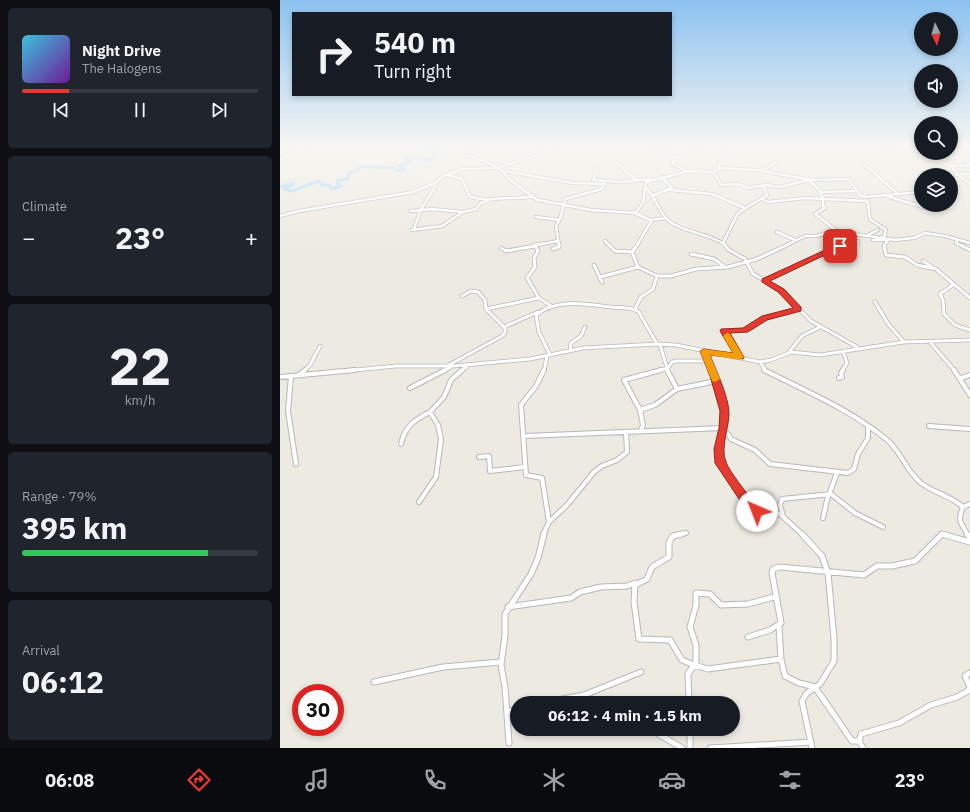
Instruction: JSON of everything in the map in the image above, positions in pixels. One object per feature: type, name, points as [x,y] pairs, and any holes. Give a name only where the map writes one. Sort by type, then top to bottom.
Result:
[{"type":"street","points":[[280,216],[299,211],[409,193],[436,182]]},
{"type":"street","points":[[463,182],[470,197],[488,200],[531,197],[563,206],[635,213],[652,220],[666,218]]},
{"type":"street","points":[[514,182],[527,191],[531,197]]},
{"type":"street","points":[[563,182],[596,186],[605,182]]},
{"type":"street","points":[[553,249],[559,247],[556,226],[565,198],[602,189],[605,182]]},
{"type":"street","points":[[635,213],[641,208],[646,182]]},
{"type":"street","points":[[666,182],[672,187],[670,190]]},
{"type":"street","points":[[719,182],[721,185],[738,184],[748,188],[762,186],[780,187],[803,182]]},
{"type":"street","points":[[813,182],[821,192],[823,206],[825,208],[815,214],[837,230]]},
{"type":"street","points":[[850,182],[868,203],[870,219],[886,230],[884,237],[882,237]]},
{"type":"street","points":[[885,182],[899,194]]},
{"type":"street","points":[[433,184],[435,186],[434,189],[421,209],[413,229],[442,226],[463,212],[476,208],[481,203],[488,200]]},
{"type":"street","points":[[723,243],[731,230],[732,222],[736,214],[768,194],[762,186]]},
{"type":"street","points":[[646,188],[654,196],[666,218],[688,230],[723,243],[729,250],[745,259],[753,274],[781,290],[798,309],[820,327],[857,348]]},
{"type":"street","points":[[654,196],[670,190],[712,194],[745,208]]},
{"type":"street","points":[[821,192],[857,191]]},
{"type":"street","points":[[862,196],[914,193]]},
{"type":"street","points":[[885,195],[914,204]]},
{"type":"street","points":[[762,199],[768,202],[806,198],[866,201]]},
{"type":"street","points":[[410,211],[421,209],[463,212]]},
{"type":"street","points":[[536,217],[559,220]]},
{"type":"street","points":[[632,252],[641,236],[648,230],[652,220]]},
{"type":"street","points":[[600,277],[614,272],[638,267],[657,276],[673,276],[696,269],[725,267],[746,262],[770,253],[805,236],[816,236],[837,230],[895,240]]},
{"type":"street","points":[[866,235],[878,230]]},
{"type":"street","points":[[777,232],[795,240]]},
{"type":"street","points":[[873,240],[914,238],[925,234],[945,236],[970,243]]},
{"type":"street","points":[[888,240],[884,246],[886,255],[905,257],[918,265],[932,268]]},
{"type":"street","points":[[957,240],[956,242],[958,245],[970,250]]},
{"type":"street","points":[[605,241],[615,251],[632,252]]},
{"type":"street","points":[[764,280],[840,246],[858,241]]},
{"type":"street","points":[[501,248],[506,250],[535,246],[537,244],[558,242]]},
{"type":"street","points":[[535,246],[538,250],[534,258],[535,267],[527,280],[539,298],[551,306]]},
{"type":"street","points":[[632,252],[638,267]]},
{"type":"street","points":[[691,254],[714,259],[725,267]]},
{"type":"street","points":[[923,261],[943,274],[970,298]]},
{"type":"street","points":[[594,265],[602,282]]},
{"type":"street","points":[[635,309],[636,303],[642,295],[653,289],[657,276]]},
{"type":"street","points":[[954,284],[940,294],[943,300],[944,314],[955,325],[970,330]]},
{"type":"street","points":[[448,366],[505,333],[505,327],[486,309],[484,298],[477,291],[471,291],[462,296]]},
{"type":"street","points":[[486,309],[539,298]]},
{"type":"street","points":[[875,302],[889,325],[904,342]]},
{"type":"street","points":[[505,327],[551,306],[576,303],[635,309],[640,313],[658,344],[666,368],[677,389]]},
{"type":"street","points":[[740,357],[724,331],[745,330],[764,318],[798,309]]},
{"type":"street","points":[[539,312],[536,318],[539,325],[538,330],[546,348],[552,354]]},
{"type":"street","points":[[570,351],[571,343],[581,336],[585,327]]},
{"type":"street","points":[[789,352],[794,342],[820,327]]},
{"type":"street","points":[[280,377],[396,366],[454,366],[547,356],[594,347],[658,344],[676,345],[760,362],[771,360],[789,352],[820,355],[857,348],[904,342],[970,340]]},
{"type":"street","points":[[930,342],[961,378],[970,395]]},
{"type":"street","points":[[299,375],[310,365],[320,346]]},
{"type":"street","points":[[704,351],[716,381],[725,411],[719,456],[720,463],[729,478],[753,509],[761,512],[775,512],[783,516],[814,546],[822,556],[828,573],[834,638],[834,661],[827,676],[807,693],[802,701],[812,745],[710,748]]},
{"type":"street","points":[[839,378],[842,377],[842,373],[847,363],[843,351]]},
{"type":"street","points":[[547,356],[543,373],[536,386],[521,403],[525,467],[528,477],[542,478],[549,522]]},
{"type":"street","points":[[641,430],[643,425],[640,410],[624,380],[666,368],[676,361],[708,361]]},
{"type":"street","points":[[760,362],[764,370],[821,396],[891,443],[920,483],[929,489],[956,501],[963,507]]},
{"type":"street","points":[[401,444],[403,436],[410,423],[430,412],[444,397],[451,380],[469,364]]},
{"type":"street","points":[[410,388],[454,366]]},
{"type":"street","points":[[961,378],[970,375]]},
{"type":"street","points":[[291,376],[288,411],[296,464]]},
{"type":"street","points":[[640,410],[655,405],[677,389],[716,381]]},
{"type":"street","points":[[419,502],[436,476],[441,439],[438,425],[430,412]]},
{"type":"street","points":[[524,436],[626,432],[641,430],[723,430],[731,439],[755,450],[770,464],[837,473],[848,473],[854,469],[858,454],[868,438],[869,431],[866,426]]},
{"type":"street","points":[[930,426],[970,430]]},
{"type":"street","points":[[510,743],[508,712],[501,662],[505,636],[505,614],[508,607],[531,574],[538,558],[542,538],[549,522],[567,505],[594,472],[627,452],[626,432]]},
{"type":"street","points":[[479,457],[489,456],[490,471],[525,467]]},
{"type":"street","points":[[823,518],[825,500],[831,494],[837,473]]},
{"type":"street","points":[[783,516],[780,500],[809,495],[831,494],[855,513],[883,527]]},
{"type":"street","points":[[970,504],[963,507],[959,516],[960,522],[970,538]]},
{"type":"street","points":[[508,607],[534,602],[572,598],[580,592],[601,587],[627,586],[634,583],[636,585],[647,579],[652,567],[669,556],[669,542],[673,536],[686,533]]},
{"type":"street","points":[[859,741],[852,741],[815,687],[785,676],[781,660],[779,626],[781,623],[772,573],[773,569],[780,568],[864,575],[877,566],[892,566],[912,562],[928,549],[939,536],[944,534],[970,542]]},
{"type":"street","points":[[636,585],[634,602],[639,640],[670,640],[683,662],[708,669],[781,660]]},
{"type":"street","points":[[690,696],[688,674],[696,662],[696,645],[690,627],[696,605],[696,593],[708,593],[713,596],[719,605],[760,602],[777,596]]},
{"type":"street","points":[[748,637],[779,626]]},
{"type":"street","points":[[374,682],[443,668],[501,662]]},
{"type":"street","points":[[579,696],[641,672]]},
{"type":"street","points":[[863,748],[859,741],[861,734],[899,723],[926,708],[958,697],[968,691],[970,687],[965,676],[970,673]]},
{"type":"street","points":[[662,736],[682,748]]},
{"type":"street","points":[[690,736],[690,748]]},
{"type":"waterway","points":[[280,187],[293,183],[293,185],[284,189],[292,191],[317,182]]},
{"type":"waterway","points":[[320,182],[322,185],[329,185],[332,189],[341,186],[337,182]]},
{"type":"slow traffic","points":[[715,379],[704,351],[740,357],[731,340],[727,336]]},
{"type":"route","points":[[757,511],[749,505],[720,463],[719,456],[724,428],[725,411],[715,376],[704,351],[740,357],[731,340],[724,333],[724,331],[745,330],[764,318],[798,309],[781,290],[764,280],[840,246]]}]
